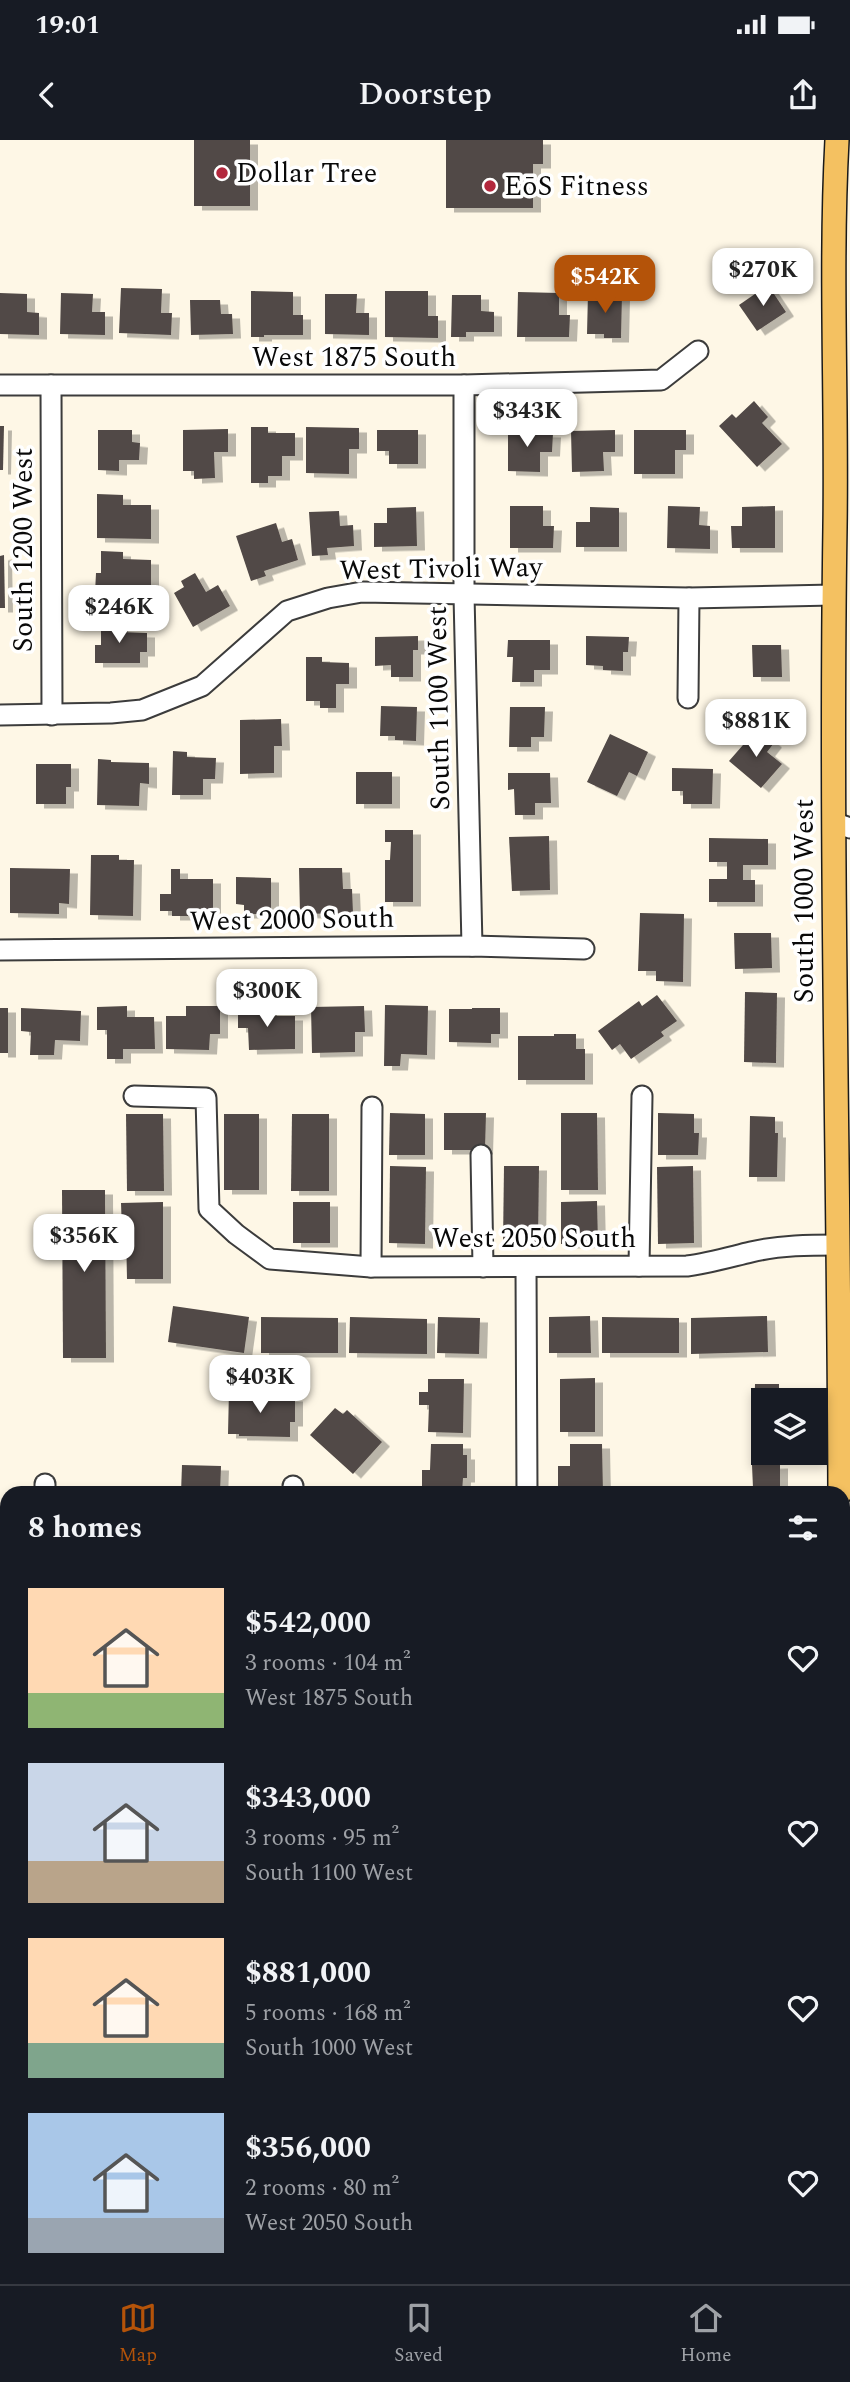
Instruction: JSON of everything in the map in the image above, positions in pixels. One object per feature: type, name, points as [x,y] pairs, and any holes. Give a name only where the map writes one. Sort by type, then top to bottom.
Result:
[{"type":"main road","name":"South 1000 West","points":[[837,140],[833,214],[842,354],[842,527],[833,595],[841,702],[844,822],[839,1245],[845,1368],[840,1486]]},
{"type":"street","name":"West 1875 South","points":[[0,385],[464,385],[661,380],[698,351]]},
{"type":"street","name":"South 1200 West","points":[[51,385],[52,715]]},
{"type":"street","name":"South 1100 West","points":[[464,385],[464,595],[472,946]]},
{"type":"street","name":"West Tivoli Way","points":[[0,715],[142,710],[202,686],[287,611],[328,598],[362,593],[689,598],[833,595]]},
{"type":"street","points":[[688,698],[689,598]]},
{"type":"street","name":"West 2000 South","points":[[0,950],[472,946],[584,949]]},
{"type":"street","name":"West 2050 South","points":[[134,1096],[206,1098],[209,1209],[236,1234],[270,1259],[371,1267],[687,1266],[717,1262],[752,1251],[795,1245],[839,1245]]},
{"type":"street","points":[[639,1266],[642,1096]]},
{"type":"street","points":[[371,1267],[372,1107]]},
{"type":"street","points":[[481,1155],[482,1267]]},
{"type":"street","points":[[526,1267],[527,1486]]},
{"type":"building","name":"Dollar Tree","points":[[194,140],[250,140],[250,206],[194,206]]},
{"type":"building","name":"EōS Fitness","points":[[446,140],[543,140],[543,164],[533,164],[533,208],[446,208]]},
{"type":"building","points":[[768,285],[786,312],[757,331],[739,305]]},
{"type":"building","points":[[121,288],[162,289],[161,313],[172,313],[171,335],[119,333]]},
{"type":"building","points":[[251,291],[293,292],[293,315],[303,315],[303,335],[251,337]]},
{"type":"building","points":[[385,291],[428,291],[428,316],[438,316],[438,338],[385,337]]},
{"type":"building","points":[[518,292],[559,293],[559,315],[570,315],[569,337],[517,337]]},
{"type":"building","points":[[0,293],[27,294],[27,312],[39,313],[39,335],[0,334]]},
{"type":"building","points":[[61,293],[93,294],[92,312],[105,312],[105,335],[60,334]]},
{"type":"building","points":[[588,293],[622,294],[621,338],[587,334]]},
{"type":"building","points":[[325,294],[357,294],[356,313],[369,313],[369,335],[325,334]]},
{"type":"building","points":[[452,295],[481,295],[481,311],[494,312],[494,332],[466,332],[466,337],[451,337]]},
{"type":"building","points":[[190,300],[220,300],[221,314],[232,314],[233,334],[191,335]]},
{"type":"building","points":[[754,401],[768,417],[762,423],[782,444],[757,467],[719,426],[732,414],[736,418]]},
{"type":"building","points":[[0,426],[4,426],[3,470],[0,470]]},
{"type":"building","points":[[251,427],[268,427],[268,433],[295,433],[295,456],[282,456],[282,476],[268,476],[268,483],[251,483]]},
{"type":"building","points":[[306,427],[359,428],[359,449],[349,449],[349,474],[306,473]]},
{"type":"building","points":[[508,428],[553,433],[552,452],[540,452],[540,472],[508,471]]},
{"type":"building","points":[[228,429],[228,452],[214,452],[215,478],[194,479],[194,471],[183,471],[183,430]]},
{"type":"building","points":[[98,430],[132,430],[132,442],[140,443],[139,460],[119,460],[119,471],[98,470]]},
{"type":"building","points":[[377,430],[418,430],[418,464],[389,464],[389,451],[377,451]]},
{"type":"building","points":[[615,430],[615,452],[603,452],[604,471],[572,472],[571,431]]},
{"type":"building","points":[[634,430],[686,430],[686,450],[675,450],[675,474],[634,474]]},
{"type":"building","points":[[97,494],[123,495],[123,505],[151,505],[151,539],[97,538]]},
{"type":"building","points":[[510,506],[543,506],[543,526],[554,526],[553,548],[510,548]]},
{"type":"building","points":[[668,506],[700,507],[699,525],[710,526],[710,549],[667,548]]},
{"type":"building","points":[[775,506],[775,548],[732,548],[731,526],[742,526],[742,507]]},
{"type":"building","points":[[416,507],[417,546],[374,547],[374,523],[387,523],[387,508]]},
{"type":"building","points":[[590,507],[619,508],[619,547],[576,547],[576,522],[590,522]]},
{"type":"building","points":[[339,511],[340,526],[353,525],[354,546],[327,548],[328,555],[312,556],[309,512]]},
{"type":"building","points":[[276,523],[282,542],[292,539],[298,560],[264,571],[266,576],[251,581],[236,536]]},
{"type":"building","points":[[101,551],[123,552],[123,559],[151,560],[151,594],[95,593],[96,573],[101,573]]},
{"type":"building","points":[[4,555],[5,608],[0,608],[0,556]]},
{"type":"building","points":[[195,573],[206,592],[218,585],[230,606],[193,627],[174,593],[184,587],[181,581]]},
{"type":"building","points":[[101,620],[120,620],[120,632],[147,633],[147,652],[140,652],[140,663],[95,663],[95,645],[101,645]]},
{"type":"building","points":[[418,636],[418,650],[413,650],[413,677],[391,677],[391,665],[375,666],[375,637]]},
{"type":"building","points":[[586,636],[629,637],[628,652],[623,652],[623,671],[603,670],[603,666],[586,665]]},
{"type":"building","points":[[508,640],[550,640],[550,670],[534,670],[534,682],[512,682],[513,657],[507,657]]},
{"type":"building","points":[[752,645],[781,645],[782,677],[753,677]]},
{"type":"building","points":[[306,657],[322,657],[322,662],[349,663],[349,684],[336,684],[336,708],[320,708],[320,701],[306,701]]},
{"type":"building","points":[[381,706],[417,707],[416,741],[380,736]]},
{"type":"building","points":[[510,707],[545,707],[544,737],[531,737],[531,747],[509,747]]},
{"type":"building","points":[[281,719],[282,746],[274,746],[274,773],[240,774],[240,720]]},
{"type":"building","points":[[757,729],[774,743],[767,752],[782,764],[761,788],[729,761]]},
{"type":"building","points":[[610,734],[648,752],[637,776],[629,772],[617,796],[587,782]]},
{"type":"building","points":[[173,751],[187,752],[187,757],[216,758],[215,779],[203,779],[203,795],[172,795]]},
{"type":"building","points":[[98,759],[149,763],[149,784],[140,783],[139,806],[97,805]]},
{"type":"building","points":[[36,764],[71,764],[71,787],[66,787],[66,804],[36,804]]},
{"type":"building","points":[[672,768],[713,769],[712,804],[683,804],[683,791],[672,791]]},
{"type":"building","points":[[356,772],[392,772],[392,804],[356,804]]},
{"type":"building","points":[[508,773],[550,773],[551,803],[535,803],[535,815],[515,815],[514,789],[508,790]]},
{"type":"building","points":[[385,830],[413,830],[413,902],[385,902],[385,860],[390,860],[391,842],[385,842]]},
{"type":"building","points":[[549,836],[550,890],[512,891],[509,837]]},
{"type":"building","points":[[709,838],[768,839],[768,865],[743,865],[743,880],[755,880],[755,902],[709,902],[709,879],[727,879],[727,862],[709,862]]},
{"type":"building","points":[[91,855],[119,855],[119,860],[134,860],[133,916],[90,915]]},
{"type":"building","points":[[10,868],[70,869],[69,904],[59,903],[59,914],[10,913]]},
{"type":"building","points":[[299,868],[342,868],[343,889],[352,889],[353,913],[300,914]]},
{"type":"building","points":[[171,869],[180,869],[180,879],[213,879],[213,909],[188,909],[188,916],[172,916],[172,911],[160,911],[160,894],[171,894]]},
{"type":"building","points":[[236,877],[271,878],[271,914],[244,914],[244,905],[236,904]]},
{"type":"building","points":[[640,913],[684,914],[683,982],[656,981],[656,971],[638,971]]},
{"type":"building","points":[[734,933],[771,933],[772,968],[735,969]]},
{"type":"building","points":[[745,992],[777,993],[776,1063],[744,1062]]},
{"type":"building","points":[[657,995],[677,1021],[661,1032],[664,1036],[631,1059],[620,1044],[612,1050],[598,1031],[639,1001],[642,1006]]},
{"type":"building","points":[[385,1005],[428,1006],[427,1055],[401,1054],[400,1066],[384,1066]]},
{"type":"building","points":[[127,1006],[127,1017],[154,1017],[155,1049],[123,1049],[123,1059],[107,1059],[107,1030],[97,1030],[97,1007]]},
{"type":"building","points":[[186,1006],[220,1006],[220,1034],[210,1034],[209,1050],[166,1049],[166,1016],[186,1016]]},
{"type":"building","points":[[238,1006],[269,1006],[269,1016],[295,1016],[295,1049],[249,1050],[248,1028],[238,1028]]},
{"type":"building","points":[[364,1006],[365,1032],[355,1032],[355,1052],[312,1053],[311,1007]]},
{"type":"building","points":[[0,1008],[8,1008],[8,1053],[0,1053]]},
{"type":"building","points":[[21,1008],[81,1011],[80,1041],[55,1040],[54,1055],[30,1055],[31,1032],[21,1031]]},
{"type":"building","points":[[500,1008],[500,1034],[491,1034],[491,1043],[449,1042],[449,1009]]},
{"type":"building","points":[[576,1034],[576,1049],[585,1049],[585,1080],[518,1080],[518,1036]]},
{"type":"building","points":[[390,1113],[425,1114],[425,1155],[389,1155]]},
{"type":"building","points":[[444,1113],[486,1113],[485,1150],[444,1150]]},
{"type":"building","points":[[561,1113],[597,1113],[598,1190],[561,1190]]},
{"type":"building","points":[[658,1113],[694,1114],[694,1133],[699,1133],[698,1155],[658,1155]]},
{"type":"building","points":[[126,1114],[163,1114],[164,1191],[127,1191]]},
{"type":"building","points":[[224,1114],[259,1114],[259,1190],[224,1190]]},
{"type":"building","points":[[292,1114],[329,1114],[329,1191],[291,1191]]},
{"type":"building","points":[[750,1116],[775,1117],[775,1133],[778,1133],[777,1177],[749,1177]]},
{"type":"building","points":[[390,1166],[426,1167],[425,1244],[389,1243]]},
{"type":"building","points":[[504,1166],[539,1166],[538,1243],[503,1243]]},
{"type":"building","points":[[693,1166],[694,1243],[658,1244],[657,1167]]},
{"type":"building","points":[[62,1190],[105,1190],[106,1358],[63,1358]]},
{"type":"building","points":[[597,1201],[598,1243],[561,1244],[561,1202]]},
{"type":"building","points":[[163,1202],[163,1279],[127,1279],[126,1231],[122,1231],[121,1203]]},
{"type":"building","points":[[293,1202],[330,1202],[330,1243],[293,1243]]},
{"type":"building","points":[[173,1306],[249,1317],[244,1353],[168,1342]]},
{"type":"building","points":[[590,1316],[591,1353],[549,1353],[549,1317]]},
{"type":"building","points":[[767,1316],[768,1352],[691,1354],[691,1318]]},
{"type":"building","points":[[261,1317],[338,1318],[338,1353],[261,1353]]},
{"type":"building","points":[[350,1317],[427,1319],[427,1354],[349,1353]]},
{"type":"building","points":[[438,1317],[480,1318],[479,1354],[437,1353]]},
{"type":"building","points":[[602,1317],[679,1318],[679,1353],[602,1353]]},
{"type":"building","points":[[595,1378],[595,1432],[560,1432],[560,1379]]},
{"type":"building","points":[[428,1379],[464,1379],[463,1433],[428,1432],[429,1405],[419,1405],[419,1392],[428,1392]]},
{"type":"building","points":[[755,1384],[779,1384],[779,1388],[755,1388]]},
{"type":"building","points":[[229,1390],[251,1390],[251,1397],[295,1397],[295,1422],[290,1422],[290,1437],[228,1434]]},
{"type":"building","points":[[335,1408],[343,1414],[347,1410],[382,1442],[353,1474],[310,1435]]},
{"type":"building","points":[[431,1444],[463,1444],[463,1455],[467,1455],[467,1478],[463,1478],[462,1486],[422,1486],[422,1470],[430,1470]]},
{"type":"building","points":[[570,1444],[602,1444],[603,1486],[558,1486],[558,1466],[570,1466]]},
{"type":"building","points":[[182,1465],[221,1466],[220,1486],[181,1486]]},
{"type":"building","points":[[752,1465],[780,1465],[780,1486],[753,1486]]},
{"type":"place","name":"Dollar Tree","points":[[222,173]]},
{"type":"place","name":"EōS Fitness","points":[[490,186]]}]
